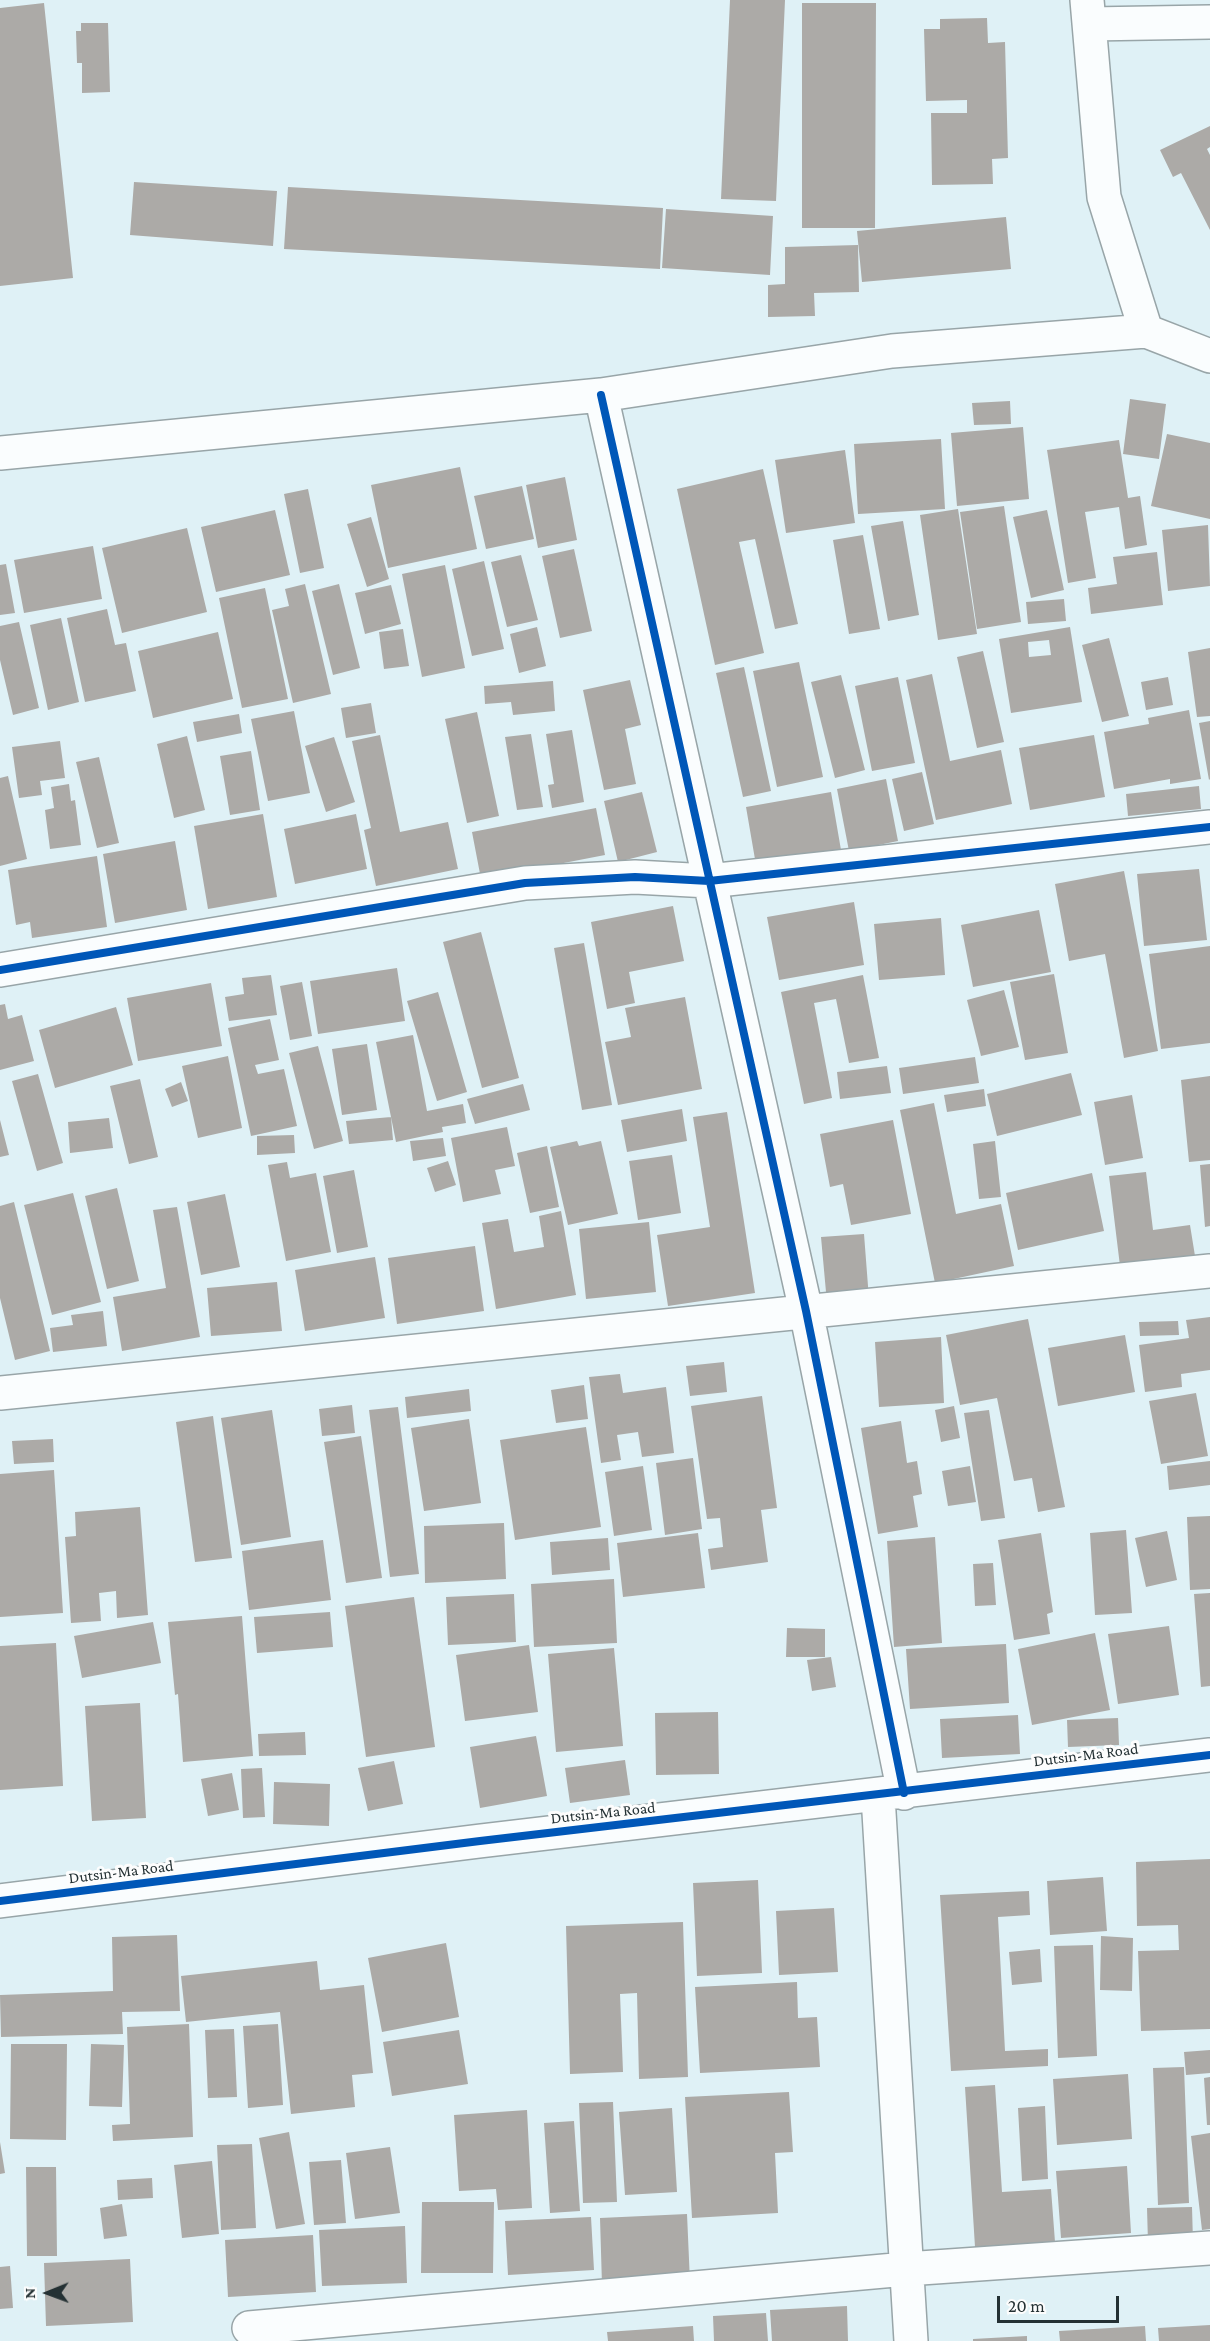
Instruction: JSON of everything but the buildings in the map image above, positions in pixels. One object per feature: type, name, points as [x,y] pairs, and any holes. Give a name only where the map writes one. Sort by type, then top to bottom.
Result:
[{"type":"street","points":[[1146,331],[1104,197],[1088,12],[1210,22]]},
{"type":"street","points":[[0,453],[601,395],[892,351],[1146,331],[1210,356]]},
{"type":"street","points":[[601,395],[806,1311],[891,1794],[906,2270],[911,2341]]},
{"type":"street","points":[[0,970],[525,883],[635,877],[709,881],[1210,827]]},
{"type":"street","points":[[0,1393],[1210,1271]]},
{"type":"street","name":"Dutsin-Ma Road","points":[[0,1901],[468,1842],[1210,1755]]},
{"type":"street","points":[[249,2328],[906,2270],[1210,2248]]},
{"type":"cycle path","points":[[601,395],[806,1311],[904,1793]]},
{"type":"cycle path","points":[[0,970],[525,883],[635,877],[709,881],[1210,827]]},
{"type":"cycle path","points":[[0,1901],[480,1841],[1210,1755]]}]
